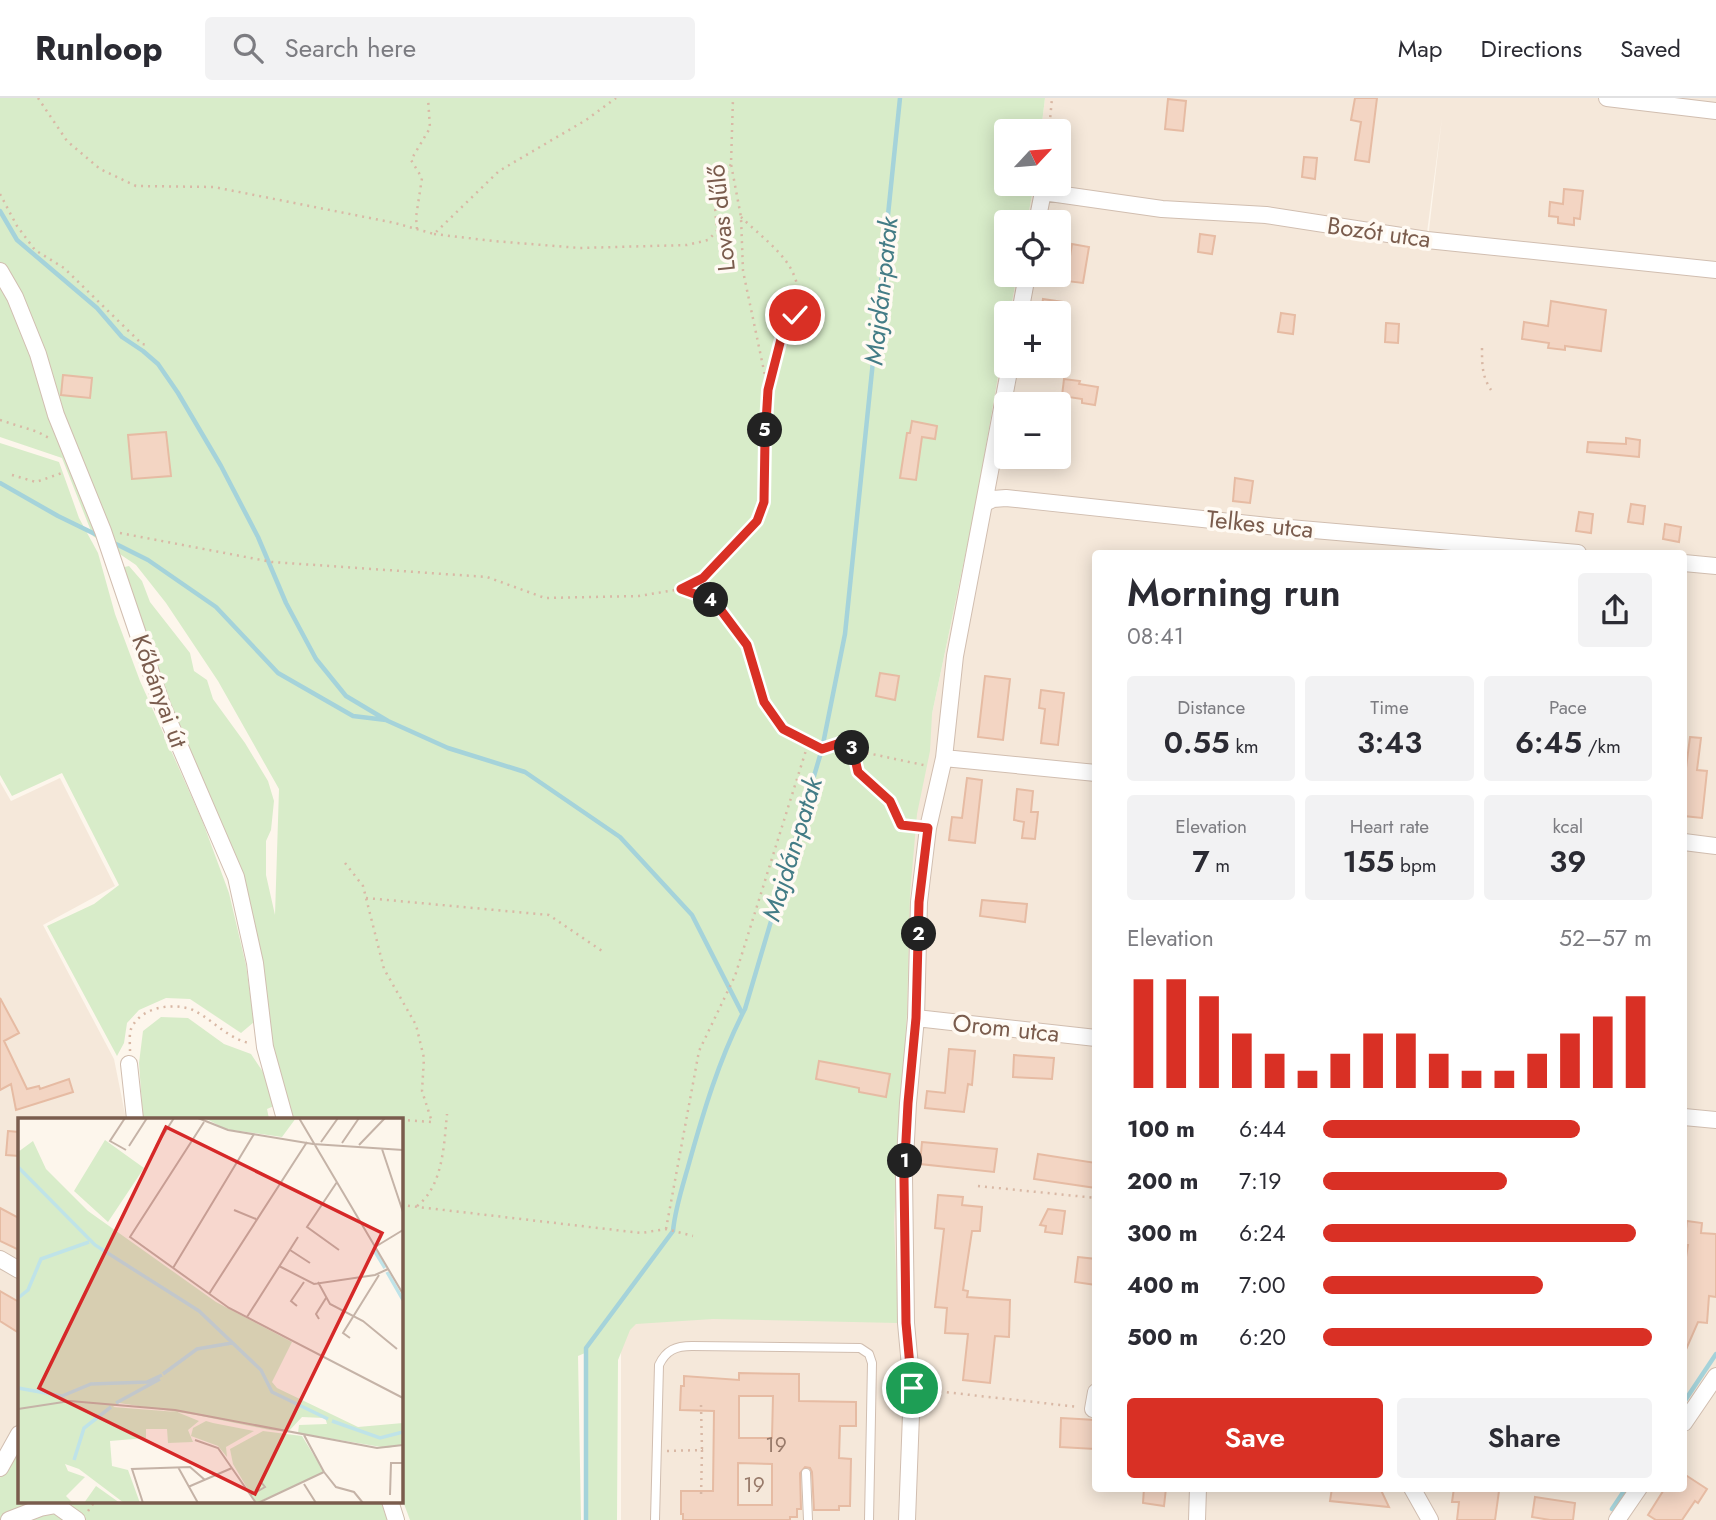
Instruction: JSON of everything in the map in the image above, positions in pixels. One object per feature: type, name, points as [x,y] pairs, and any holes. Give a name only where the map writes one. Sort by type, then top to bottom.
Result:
[{"type":"street","points":[[1607,98],[1716,111]]},
{"type":"street","name":"Bozót utca","points":[[1039,210],[1043,192],[1162,209],[1266,215],[1427,240],[1716,270]]},
{"type":"street","name":"Kőbányai út","points":[[0,271],[15,297],[33,342],[56,415],[103,531],[162,705],[236,877],[256,962],[264,1047],[285,1118]]},
{"type":"street","points":[[907,1520],[912,1388],[906,1323],[904,1177],[916,1018],[919,902],[928,828],[943,763],[955,656],[1008,378]]},
{"type":"street","name":"Telkes utca","points":[[985,503],[1006,498],[1268,526],[1544,550]]},
{"type":"street","points":[[1687,563],[1716,566]]},
{"type":"street","points":[[943,763],[1092,774]]},
{"type":"street","points":[[1687,842],[1716,846]]},
{"type":"street","name":"Orom utca","points":[[916,1018],[1092,1038]]},
{"type":"street","points":[[129,1064],[135,1118]]},
{"type":"street","points":[[1687,1116],[1716,1121]]},
{"type":"street","points":[[0,1259],[18,1269]]},
{"type":"street","points":[[1687,1419],[1716,1376]]},
{"type":"street","points":[[0,1468],[18,1436]]},
{"type":"street","points":[[1198,1492],[1198,1520]]},
{"type":"street","points":[[1414,1492],[1430,1520]]},
{"type":"street","points":[[1622,1518],[1637,1492]]},
{"type":"street","points":[[390,1502],[396,1520]]},
{"type":"street","points":[[0,1513],[10,1520],[40,1508],[56,1505],[77,1520]]},
{"type":"lane","points":[[655,1520],[659,1365],[663,1356],[671,1350],[692,1346],[860,1348],[869,1354],[872,1363],[869,1520]]},
{"type":"lane","points":[[806,1474],[808,1520]]},
{"type":"path","points":[[38,98],[67,141],[100,169],[136,186],[214,187],[394,223],[434,234],[493,242],[580,248],[687,246],[708,240],[717,231],[714,196],[731,164]]},
{"type":"path","points":[[417,229],[416,217],[422,178],[411,160],[430,128],[428,98]]},
{"type":"path","points":[[434,234],[499,171],[586,121],[617,98]]},
{"type":"path","name":"Lovas dűlő","points":[[681,589],[703,578],[757,521],[764,502],[768,390],[743,271],[741,217],[731,164],[733,98]]},
{"type":"path","points":[[1050,119],[1052,98]]},
{"type":"path","points":[[0,194],[17,226],[35,250],[64,268],[142,344],[147,345]]},
{"type":"path","points":[[741,217],[783,257],[795,277],[799,295],[795,315],[782,335],[768,390]]},
{"type":"path","points":[[1482,348],[1482,368],[1491,390]]},
{"type":"path","points":[[0,420],[38,432],[62,447],[71,448]]},
{"type":"path","points":[[12,475],[36,482],[78,467]]},
{"type":"path","points":[[103,531],[138,535],[272,562],[487,577],[545,598],[639,596],[681,589],[714,601],[747,645],[764,702],[783,729],[822,749],[843,742],[849,744],[858,772],[890,801],[901,825],[928,828]]},
{"type":"path","points":[[666,1229],[699,1051],[735,976],[808,743]]},
{"type":"path","points":[[853,750],[943,763]]},
{"type":"path","points":[[345,863],[363,886],[384,969],[416,1026],[424,1058],[422,1091],[432,1122],[402,1121]]},
{"type":"path","points":[[366,898],[549,915],[605,954]]},
{"type":"path","points":[[129,1064],[130,1030],[134,1024],[148,1012],[170,1006],[192,1010],[243,1042],[264,1047]]},
{"type":"path","points":[[417,1206],[428,1197],[436,1178],[443,1153],[447,1114]]},
{"type":"path","points":[[978,1186],[1092,1198]]},
{"type":"path","points":[[402,1205],[641,1233],[666,1229],[693,1236]]},
{"type":"path","points":[[912,1388],[1092,1409]]},
{"type":"path","points":[[701,1405],[701,1497]]},
{"type":"path","points":[[657,1451],[702,1450]]},
{"type":"shaded area","points":[[1045,98],[1716,98],[1716,270],[1428,239],[1442,118],[1426,240],[1716,271],[1716,1520],[621,1520],[621,1346],[932,714],[976,504],[994,400],[994,469],[1071,469],[1071,392],[995,392],[998,378],[1071,378],[1071,301],[1012,301],[1015,287],[1071,287],[1071,210],[1029,210],[1032,196],[1071,196],[1071,119],[1042,119]]},
{"type":"shaded area","points":[[60,778],[115,886],[43,925],[114,1059],[126,1118],[18,1118],[18,1502],[388,1502],[395,1520],[0,1520],[0,782],[11,801]]},
{"type":"green space","points":[[0,98],[1045,98],[1042,119],[994,119],[994,196],[1032,196],[1029,210],[994,210],[994,287],[1015,287],[1012,301],[994,301],[994,378],[998,378],[976,504],[932,714],[930,751],[917,814],[910,894],[907,1013],[894,1222],[898,1323],[713,1319],[636,1324],[630,1330],[618,1360],[617,1520],[588,1520],[585,1353],[578,1356],[581,1520],[410,1520],[402,1499],[402,1118],[285,1118],[265,1047],[268,1000],[265,1001],[257,942],[120,568],[129,566],[142,581],[150,602],[190,653],[194,671],[207,680],[213,699],[268,781],[274,801],[271,830],[266,841],[266,875],[275,915],[279,789],[218,681],[166,603],[136,565],[93,536],[62,458],[0,437]]},
{"type":"green space","points":[[0,443],[59,462],[79,518],[98,553],[115,614],[140,681],[202,820],[229,893],[246,965],[254,1022],[241,1033],[190,999],[166,998],[139,1010],[127,1023],[124,1043],[117,1056],[47,926],[94,904],[119,885],[62,773],[12,796],[0,775]]},
{"type":"green space","points":[[161,1017],[188,1018],[224,1044],[251,1054],[263,1072],[274,1106],[267,1109],[269,1118],[143,1118],[139,1063],[143,1031]]},
{"type":"green space","points":[[18,1451],[18,1502],[381,1502],[387,1520],[0,1520],[0,1478]]},
{"type":"building","points":[[1355,98],[1377,98],[1369,162],[1355,160],[1361,122],[1351,120]]},
{"type":"building","points":[[1168,99],[1186,101],[1183,131],[1165,129]]},
{"type":"building","points":[[1304,157],[1317,158],[1315,179],[1302,177]]},
{"type":"building","points":[[1564,189],[1583,191],[1580,219],[1574,218],[1574,225],[1558,223],[1558,217],[1549,216],[1550,202],[1563,204]]},
{"type":"building","points":[[1200,234],[1215,236],[1212,254],[1198,252]]},
{"type":"building","points":[[1072,244],[1089,247],[1083,283],[1071,282]]},
{"type":"building","points":[[1551,301],[1606,310],[1601,351],[1565,346],[1565,350],[1548,348],[1549,343],[1522,339],[1524,322],[1548,326]]},
{"type":"building","points":[[1281,313],[1295,315],[1293,334],[1278,332]]},
{"type":"building","points":[[1386,323],[1399,324],[1398,343],[1385,342]]},
{"type":"building","points":[[63,375],[92,378],[90,398],[61,395]]},
{"type":"building","points":[[1064,379],[1098,387],[1095,405],[1071,397],[1071,392],[1062,392]]},
{"type":"building","points":[[912,421],[937,426],[935,439],[922,437],[916,480],[900,478],[907,433],[910,433]]},
{"type":"building","points":[[166,432],[171,476],[132,479],[128,435]]},
{"type":"building","points":[[1626,438],[1640,440],[1639,457],[1587,452],[1588,442],[1626,444]]},
{"type":"building","points":[[1235,478],[1253,481],[1250,503],[1233,501]]},
{"type":"building","points":[[1631,504],[1645,506],[1643,524],[1628,522]]},
{"type":"building","points":[[1579,512],[1593,514],[1591,533],[1576,531]]},
{"type":"building","points":[[1665,524],[1681,527],[1679,542],[1663,539]]},
{"type":"building","points":[[880,673],[899,676],[895,700],[876,696]]},
{"type":"building","points":[[985,676],[1010,679],[1003,740],[978,737]]},
{"type":"building","points":[[1041,690],[1064,693],[1058,745],[1041,743],[1045,709],[1039,708]]},
{"type":"building","points":[[1690,737],[1701,738],[1697,770],[1707,771],[1702,818],[1687,816],[1687,760]]},
{"type":"building","points":[[967,778],[982,780],[975,843],[949,840],[952,817],[962,818]]},
{"type":"building","points":[[1017,789],[1033,791],[1031,812],[1038,812],[1035,839],[1022,838],[1024,822],[1014,820]]},
{"type":"building","points":[[982,900],[1027,904],[1025,922],[980,916]]},
{"type":"building","points":[[0,998],[19,1033],[4,1041],[27,1089],[39,1086],[40,1089],[69,1079],[73,1092],[16,1110],[11,1084],[0,1090]]},
{"type":"building","points":[[949,1049],[975,1051],[972,1085],[968,1084],[964,1112],[925,1108],[927,1091],[945,1093]]},
{"type":"building","points":[[1014,1055],[1054,1058],[1052,1079],[1013,1077]]},
{"type":"building","points":[[819,1061],[890,1074],[886,1097],[816,1079]]},
{"type":"building","points":[[8,1131],[18,1132],[18,1156],[6,1155]]},
{"type":"building","points":[[922,1142],[997,1149],[994,1172],[920,1164]]},
{"type":"building","points":[[1038,1154],[1092,1162],[1092,1187],[1034,1179]]},
{"type":"building","points":[[938,1195],[963,1197],[962,1205],[982,1207],[980,1231],[972,1231],[963,1290],[968,1291],[967,1297],[1010,1300],[1009,1337],[995,1336],[990,1383],[963,1380],[968,1334],[945,1333],[947,1308],[935,1307],[944,1229],[935,1228]]},
{"type":"building","points":[[0,1208],[18,1217],[18,1250],[0,1241]]},
{"type":"building","points":[[1048,1209],[1065,1211],[1062,1234],[1045,1232],[1046,1226],[1040,1225]]},
{"type":"building","points":[[1687,1221],[1702,1223],[1701,1233],[1716,1234],[1716,1297],[1709,1296],[1707,1323],[1698,1322],[1687,1347],[1687,1251]]},
{"type":"building","points":[[1078,1257],[1092,1259],[1092,1284],[1075,1282]]},
{"type":"building","points":[[0,1291],[18,1301],[18,1332],[0,1321]]},
{"type":"building","points":[[739,1373],[799,1374],[799,1401],[856,1402],[856,1426],[840,1426],[839,1458],[851,1459],[850,1506],[839,1506],[839,1510],[814,1510],[812,1472],[805,1467],[800,1473],[801,1509],[797,1509],[797,1517],[790,1517],[790,1520],[683,1520],[681,1491],[713,1491],[714,1411],[680,1410],[684,1376],[739,1380]],"holes":[[[739,1396],[773,1396],[772,1438],[739,1438]],[[738,1463],[772,1464],[772,1505],[738,1505]]]},
{"type":"building","points":[[1061,1418],[1092,1420],[1092,1449],[1060,1447]]},
{"type":"building","points":[[1687,1476],[1707,1489],[1682,1520],[1656,1520],[1648,1515],[1662,1492],[1687,1492]]},
{"type":"building","points":[[1144,1492],[1166,1492],[1164,1506],[1143,1503]]},
{"type":"building","points":[[1331,1492],[1382,1492],[1389,1507],[1330,1501]]},
{"type":"building","points":[[1453,1492],[1499,1492],[1495,1520],[1457,1520],[1459,1502],[1452,1502]]},
{"type":"building","points":[[1535,1497],[1575,1503],[1573,1520],[1532,1517]]},
{"type":"waterway","name":"Majdán-patak","points":[[586,1520],[586,1348],[673,1231],[679,1199],[706,1106],[727,1047],[745,1009],[822,749],[845,634],[900,98]]},
{"type":"waterway","points":[[0,211],[17,240],[97,308],[122,337],[158,364],[221,466],[258,537],[286,603],[316,659],[346,696],[388,721],[448,748],[525,772],[620,837],[692,915],[742,1013]]},
{"type":"waterway","points":[[0,483],[99,536]]},
{"type":"waterway","points":[[116,544],[148,560],[216,607],[278,673],[353,716],[386,720]]},
{"type":"waterway","points":[[1687,1398],[1716,1354]]},
{"type":"waterway","points":[[1612,1509],[1623,1492]]},
{"type":"route","points":[[795,315],[782,335],[768,390],[764,502],[757,521],[703,578],[681,589],[714,601],[747,645],[764,702],[783,729],[822,749],[843,742],[849,744],[858,772],[890,801],[901,825],[928,828],[919,902],[916,1018],[904,1177],[906,1323],[912,1388]]}]
